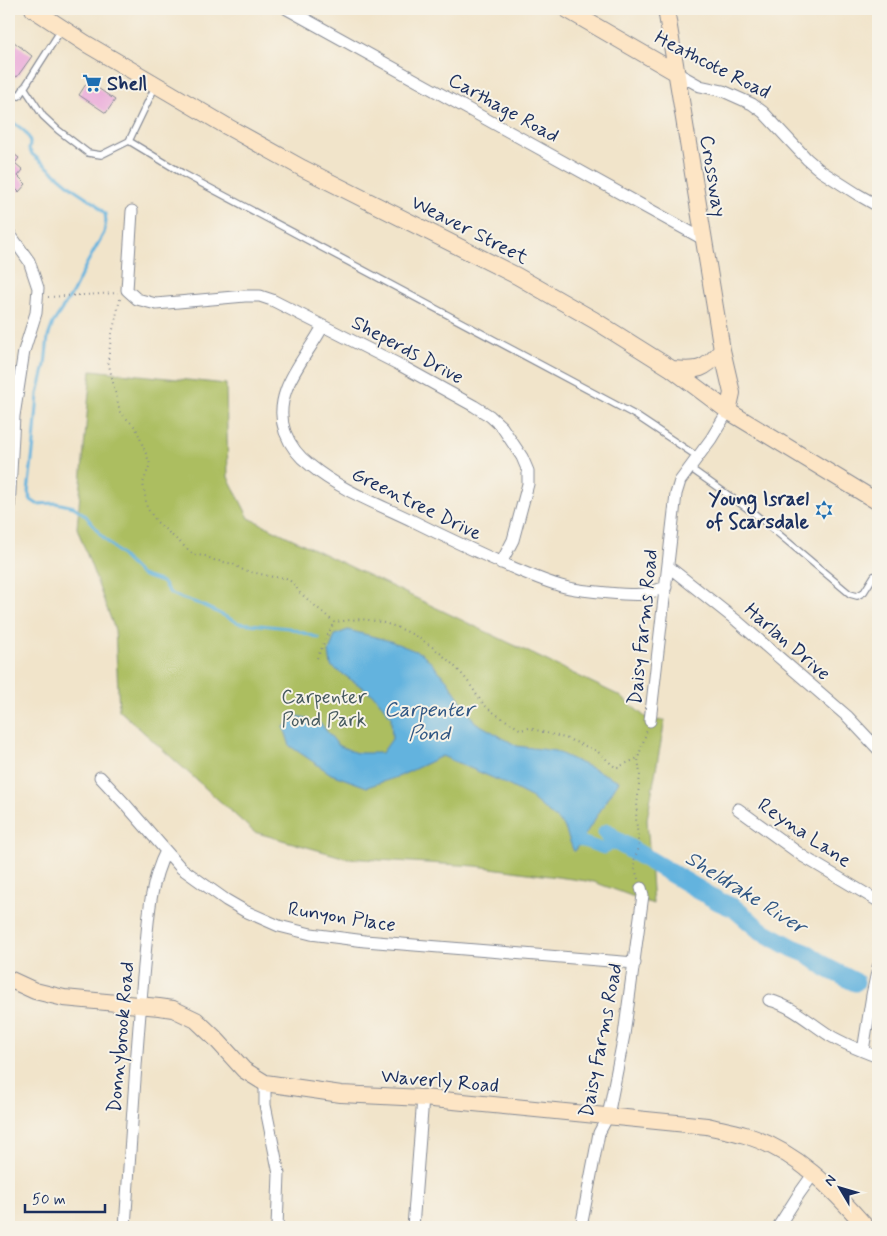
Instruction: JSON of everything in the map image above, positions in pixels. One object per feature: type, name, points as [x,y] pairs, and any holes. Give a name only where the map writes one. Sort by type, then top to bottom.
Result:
[{"type":"street","name":"Weaver Street","points":[[33,9],[156,85],[302,168],[517,276],[594,320],[672,369],[728,410],[878,502]]},
{"type":"street","name":"Carthage Road","points":[[287,9],[703,239]]},
{"type":"street","name":"Heathcote Road","points":[[566,9],[700,86],[723,91],[752,104],[763,112],[807,159],[821,171],[878,206]]},
{"type":"street","name":"Crossway","points":[[666,9],[722,350],[732,393],[728,410]]},
{"type":"street","name":"Sheperds Drive","points":[[132,211],[128,290],[137,299],[156,304],[260,296],[288,306],[398,364],[474,406],[496,422],[515,445],[528,471],[528,484],[513,540],[501,563]]},
{"type":"street","points":[[9,233],[29,261],[36,277],[38,288],[36,312],[24,351],[14,416],[9,510]]},
{"type":"street","name":"Greentree Drive","points":[[323,326],[315,341],[296,367],[287,386],[283,402],[284,431],[298,455],[310,466],[338,485],[479,554],[537,578],[570,588],[643,594],[666,587]]},
{"type":"street","points":[[672,369],[693,371],[702,368],[711,363],[722,350]]},
{"type":"street","name":"Daisy Farms Road","points":[[650,721],[676,494],[680,481],[728,410]]},
{"type":"street","name":"Harlan Drive","points":[[669,567],[736,621],[848,718],[878,749]]},
{"type":"street","name":"Runyon Place","points":[[100,777],[181,868],[226,900],[245,911],[279,926],[311,934],[365,941],[635,962]]},
{"type":"street","name":"Reyna Lane","points":[[738,809],[804,857],[878,901]]},
{"type":"street","name":"Donnybrook Road","points":[[125,1227],[141,1006],[152,890],[166,852]]},
{"type":"street","name":"Daisy Farms Road","points":[[581,1227],[599,1133],[608,1116],[624,1035],[643,895],[641,888]]},
{"type":"street","points":[[863,1051],[878,966]]},
{"type":"street","name":"Waverly Road","points":[[9,979],[35,991],[64,998],[173,1009],[196,1020],[244,1070],[265,1083],[341,1094],[423,1098],[707,1126],[744,1135],[772,1146],[814,1173],[848,1206],[866,1227]]},
{"type":"street","points":[[769,1000],[778,1002],[798,1013],[830,1036],[878,1057]]},
{"type":"street","points":[[265,1083],[265,1106],[279,1174],[277,1227]]},
{"type":"street","points":[[413,1227],[423,1098]]},
{"type":"street","points":[[778,1227],[814,1173]]},
{"type":"lane","points":[[9,88],[19,96],[62,28]]},
{"type":"lane","points":[[24,87],[43,116],[58,130],[88,153],[101,155],[129,141],[156,85]]},
{"type":"lane","points":[[129,141],[191,177],[594,395],[635,415],[698,457]]},
{"type":"lane","points":[[690,468],[755,514],[850,594],[856,596],[864,592],[874,576]]},
{"type":"path","points":[[38,298],[121,293],[108,361],[120,412],[136,428],[150,464],[143,483],[147,508],[157,522],[194,555],[233,564],[243,570],[286,578],[334,622],[368,619],[396,627],[422,639],[449,661],[466,679],[480,700],[489,709],[521,730],[529,728],[568,739],[597,751],[604,760],[616,768],[638,758]]},
{"type":"path","points":[[317,658],[334,622]]},
{"type":"path","name":"Daisy Farms Road","points":[[641,888],[634,865],[639,848],[636,818],[640,774],[638,758],[650,721]]},
{"type":"green space","name":"Carpenter Pond Park","points":[[91,370],[226,384],[228,477],[249,518],[620,696],[650,721],[665,720],[647,819],[653,904],[594,882],[476,866],[346,858],[254,832],[119,710],[115,630],[77,528]]},
{"type":"water","name":"Carpenter Pond","points":[[348,630],[390,641],[423,654],[447,680],[475,722],[517,746],[555,751],[619,781],[574,852],[564,826],[529,796],[500,781],[442,756],[400,776],[367,787],[331,774],[290,746],[284,727],[298,716],[321,724],[338,745],[356,753],[382,753],[392,739],[391,717],[375,696],[331,666],[329,652],[335,635]]},
{"type":"building","points":[[9,38],[32,56],[17,77],[15,76],[9,83]]},
{"type":"building","points":[[88,81],[115,100],[106,113],[79,95]]},
{"type":"building","points":[[9,150],[19,158],[15,163],[23,170],[18,176],[26,184],[19,192],[15,188],[9,196]]},
{"type":"waterway","name":"Sheldrake River","points":[[9,120],[28,135],[29,149],[32,154],[74,189],[95,203],[105,214],[106,221],[104,233],[73,292],[53,323],[48,337],[45,365],[38,394],[28,492],[31,500],[37,504],[56,503],[74,507],[85,515],[101,535],[141,575],[162,582],[170,593],[200,604],[239,623],[289,628],[319,638]]},
{"type":"waterway","name":"Sheldrake River","points":[[607,833],[615,840],[718,901],[734,908],[760,930],[808,954],[827,968],[855,982]]},
{"type":"waterway","name":"Sheldrake River","points":[[581,841],[604,849],[615,840]]},
{"type":"place","name":"Shell","points":[[92,83]]},
{"type":"place","name":"Young Israel of Scarsdale","points":[[824,510]]}]
